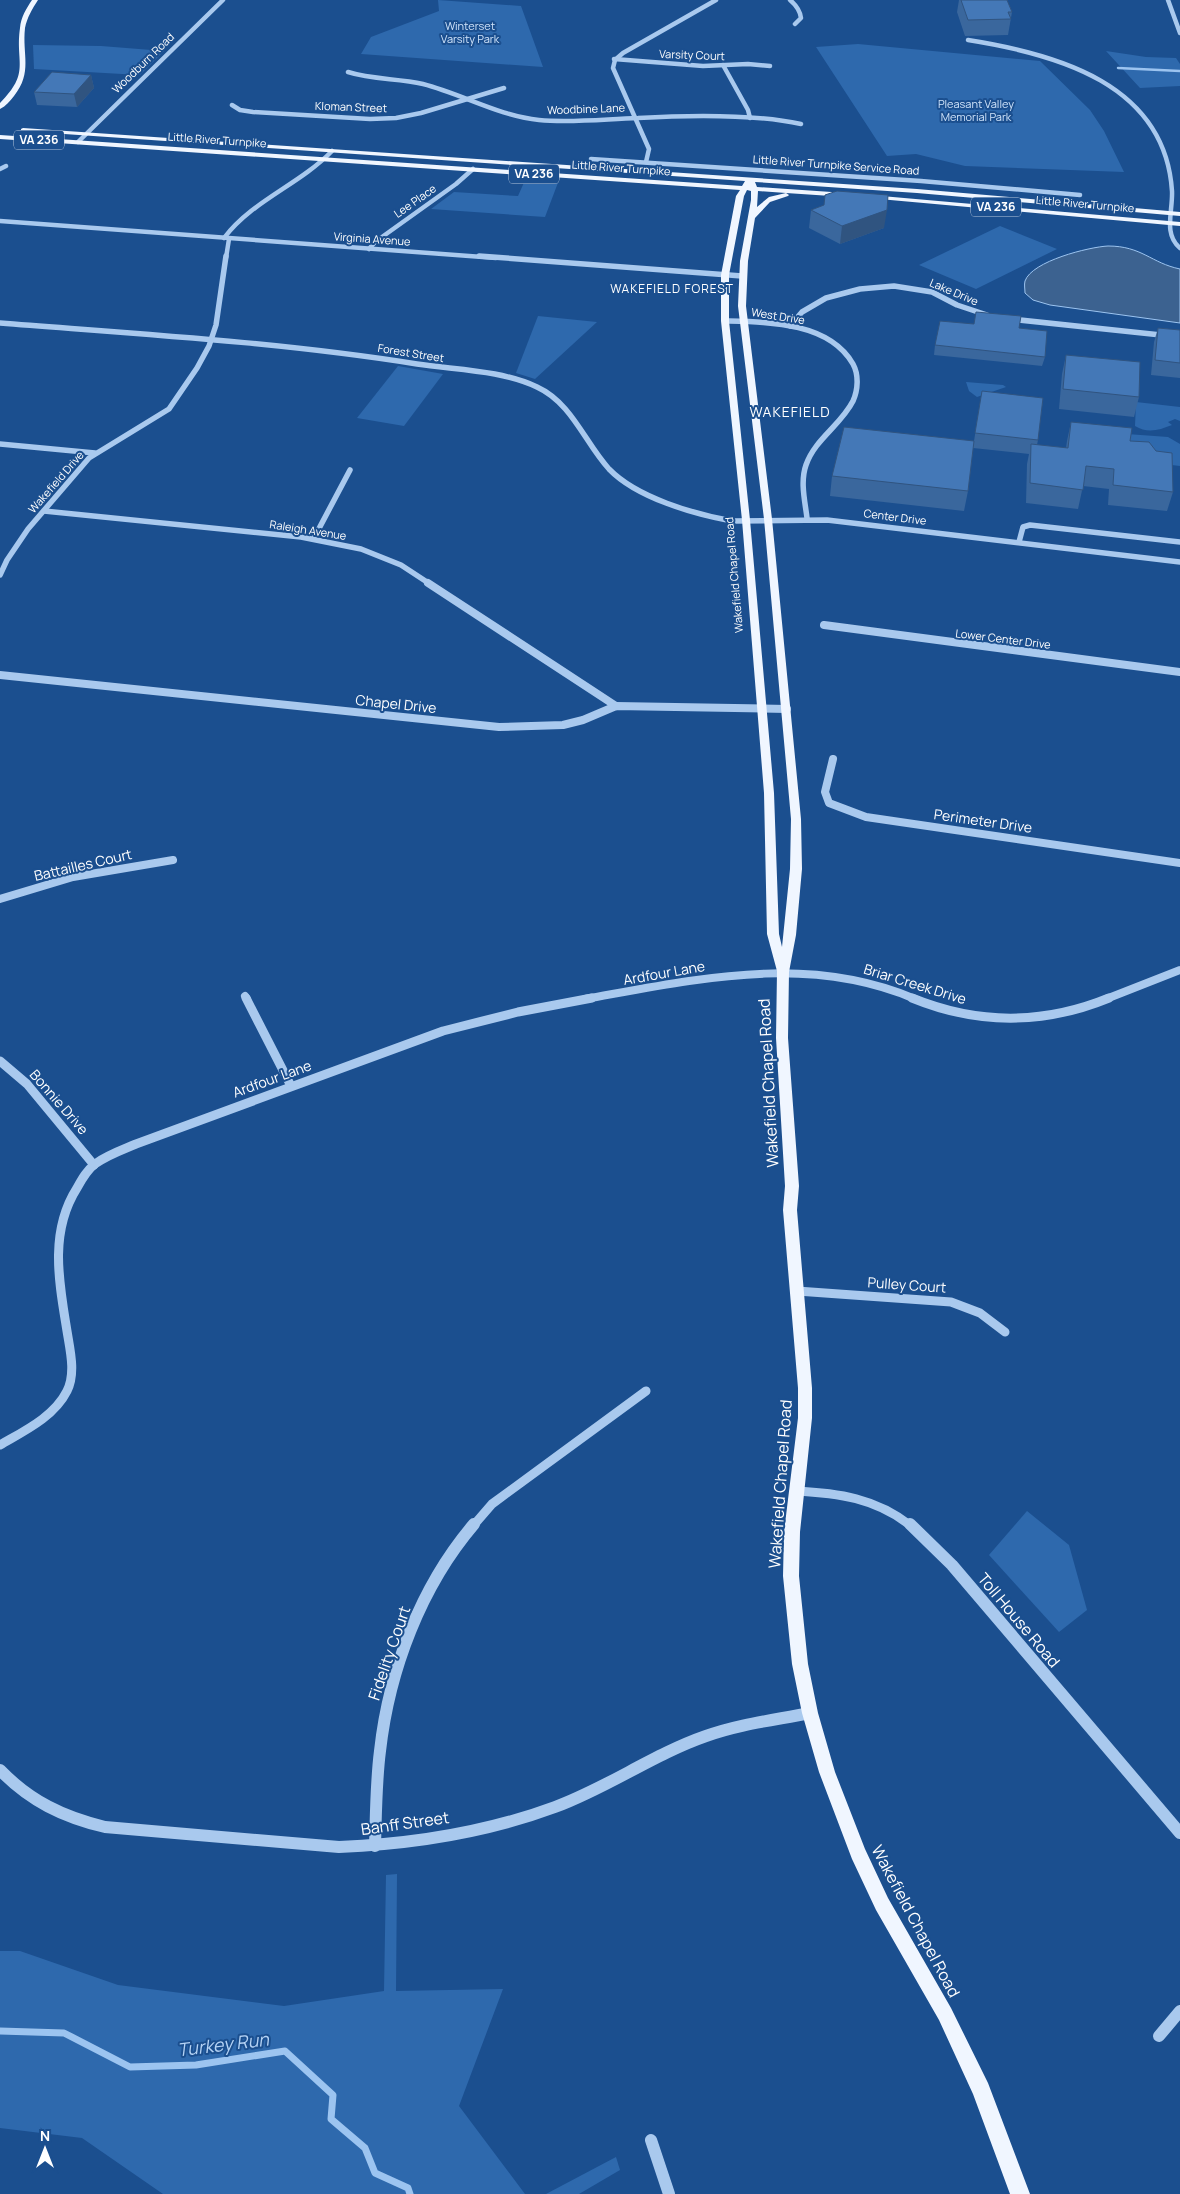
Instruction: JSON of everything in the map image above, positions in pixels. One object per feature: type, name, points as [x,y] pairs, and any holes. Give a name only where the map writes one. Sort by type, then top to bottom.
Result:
[{"type":"main road","points":[[0,107],[16,89],[22,75],[21,29],[27,12],[35,0]]},
{"type":"main road","name":"Little River Turnpike","points":[[17,129],[944,193],[1176,214]]},
{"type":"main road","name":"Little River Turnpike","points":[[0,137],[852,195]]},
{"type":"main road","name":"Wakefield Chapel Road","points":[[750,179],[743,188],[725,275],[725,321],[746,520],[769,793],[773,934],[783,972]]},
{"type":"main road","name":"Wakefield Chapel Road","points":[[750,179],[754,189],[755,200],[742,276],[741,294],[768,519],[787,710],[797,847],[790,935],[783,972],[782,1038],[792,1186],[790,1210],[805,1388],[804,1418],[795,1491],[791,1576],[800,1664],[810,1713],[827,1772],[858,1853],[882,1904],[945,2014],[981,2090],[1020,2194]]},
{"type":"main road","points":[[752,222],[762,203],[767,200],[789,194],[822,193]]},
{"type":"main road","name":"Little River Turnpike","points":[[862,196],[1180,224]]},
{"type":"street","name":"Woodburn Road","points":[[78,142],[223,0]]},
{"type":"street","points":[[646,162],[649,149],[613,68],[614,60],[626,51],[716,0]]},
{"type":"street","points":[[790,0],[798,7],[801,15],[801,18],[795,24]]},
{"type":"street","points":[[1168,0],[1180,33]]},
{"type":"street","points":[[968,40],[1049,57],[1096,78],[1125,97],[1147,118],[1162,143],[1169,163],[1176,214],[1170,223],[1170,238],[1180,248]]},
{"type":"street","name":"Varsity Court","points":[[614,60],[770,66]]},
{"type":"street","points":[[723,65],[748,110],[750,118]]},
{"type":"street","name":"Woodbine Lane","points":[[348,72],[364,77],[413,81],[514,115],[538,120],[574,121],[667,116],[778,119],[801,124]]},
{"type":"street","name":"Kloman Street","points":[[232,105],[240,110],[253,112],[383,119],[421,113],[504,88]]},
{"type":"street","name":"Wakefield Drive","points":[[0,575],[10,555],[44,511],[95,454],[152,423],[169,409],[197,368],[216,325],[227,238],[230,229],[246,212],[325,159],[332,151]]},
{"type":"street","name":"Little River Turnpike Service Road","points":[[591,159],[752,169],[1080,195]]},
{"type":"street","points":[[0,169],[6,166]]},
{"type":"street","name":"Wakefield Chapel Road","points":[[750,179],[752,169]]},
{"type":"street","name":"Lee Place","points":[[369,249],[374,242],[473,170]]},
{"type":"street","name":"Virginia Avenue","points":[[0,221],[742,276]]},
{"type":"street","name":"Lake Drive","points":[[790,326],[802,312],[826,298],[860,289],[894,286],[932,292],[961,307],[996,317]]},
{"type":"street","points":[[1004,318],[1180,337]]},
{"type":"street","name":"West Drive","points":[[725,321],[790,326],[814,333],[836,343],[849,356],[857,373],[856,392],[848,410],[821,437],[805,468],[804,492],[807,518]]},
{"type":"street","name":"Forest Street","points":[[0,323],[322,349],[492,376],[527,384],[539,388],[556,399],[609,469],[622,481],[657,497],[717,519],[768,519]]},
{"type":"street","points":[[0,444],[95,454]]},
{"type":"street","points":[[314,538],[350,470]]},
{"type":"street","name":"Raleigh Avenue","points":[[44,511],[314,538],[361,549],[401,565],[616,706]]},
{"type":"street","name":"Center Drive","points":[[768,519],[807,518],[1180,562]]},
{"type":"street","points":[[1019,542],[1023,527],[1030,525],[1180,542]]},
{"type":"street","name":"Center Drive","points":[[1170,560],[1180,557]]},
{"type":"street","name":"Lower Center Drive","points":[[824,625],[1180,672]]},
{"type":"street","name":"Chapel Drive","points":[[0,675],[498,727],[526,728],[563,724],[583,720],[616,706],[787,710]]},
{"type":"street","name":"Perimeter Drive","points":[[833,759],[825,792],[829,802],[866,817],[1180,863]]},
{"type":"street","name":"Battailles Court","points":[[0,899],[81,876],[173,860]]},
{"type":"street","name":"Briar Creek Drive","points":[[783,972],[870,983],[892,989],[947,1010],[972,1016],[1027,1019],[1054,1016],[1080,1010],[1163,975],[1180,970]]},
{"type":"street","name":"Ardfour Lane","points":[[0,1445],[45,1416],[59,1403],[68,1389],[71,1376],[70,1347],[61,1290],[58,1239],[61,1221],[67,1204],[84,1175],[106,1157],[291,1086],[444,1031],[482,1020],[525,1010],[746,973],[783,972]]},
{"type":"street","points":[[245,996],[291,1086]]},
{"type":"street","name":"Bonnie Drive","points":[[0,1061],[26,1084],[94,1165]]},
{"type":"street","name":"Pulley Court","points":[[798,1291],[951,1302],[968,1306],[985,1315],[1005,1332]]},
{"type":"street","name":"Fidelity Court","points":[[375,1846],[380,1749],[393,1683],[421,1607],[444,1566],[472,1526],[492,1504],[646,1391]]},
{"type":"street","name":"Toll House Road","points":[[795,1491],[839,1493],[862,1498],[887,1508],[908,1523],[946,1558],[1130,1777],[1180,1833]]},
{"type":"street","name":"Banff Street","points":[[0,1770],[16,1787],[42,1806],[73,1820],[105,1827],[339,1847],[375,1846],[422,1840],[501,1824],[583,1796],[676,1748],[708,1736],[810,1713]]},
{"type":"street","points":[[1159,2036],[1180,2011]]},
{"type":"street","points":[[651,2140],[669,2194]]},
{"type":"green space","name":"Winterset Varsity Park","points":[[438,0],[521,6],[543,67],[361,54],[371,37],[439,11]]},
{"type":"green space","name":"Pleasant Valley Memorial Park","points":[[858,44],[1040,61],[1090,110],[1104,131],[1124,172],[965,166],[916,154],[887,156],[816,47]]},
{"type":"green space","points":[[33,45],[101,46],[164,51],[140,75],[34,69]]},
{"type":"green space","points":[[1106,51],[1146,57],[1176,58],[1180,64],[1180,86],[1140,88]]},
{"type":"green space","points":[[526,178],[559,180],[545,217],[431,209],[454,192],[518,196]]},
{"type":"green space","points":[[1000,226],[1057,249],[976,289],[919,265]]},
{"type":"green space","points":[[538,316],[597,322],[535,379],[516,373]]},
{"type":"green space","points":[[398,366],[443,374],[404,426],[357,418]]},
{"type":"green space","points":[[966,382],[1003,385],[1006,387],[977,397],[969,391]]},
{"type":"green space","points":[[1136,402],[1180,407],[1180,421],[1175,419],[1168,422],[1172,425],[1158,430],[1144,430],[1135,426]]},
{"type":"green space","points":[[1127,434],[1168,437],[1180,444],[1180,466],[1155,463],[1128,442]]},
{"type":"green space","points":[[1027,1511],[1069,1545],[1087,1610],[1059,1632],[989,1555]]},
{"type":"green space","points":[[397,1874],[396,1991],[503,1989],[459,2106],[525,2194],[163,2194],[82,2138],[0,2128],[0,1951],[20,1951],[118,1985],[284,2006],[384,1991],[386,1875]]},
{"type":"green space","points":[[616,2157],[620,2170],[579,2194],[546,2194]]},
{"type":"shaded area","points":[[1108,246],[1130,249],[1180,269],[1180,323],[1050,305],[1033,300],[1025,293],[1025,281],[1038,267],[1075,252]]},
{"type":"building","points":[[961,0],[1007,0],[1012,12],[1008,12],[1011,19],[968,20]]},
{"type":"building","points":[[52,72],[91,75],[74,94],[34,92]]},
{"type":"building","points":[[837,191],[888,195],[887,210],[842,226],[811,210],[824,205],[825,195]]},
{"type":"building","points":[[976,312],[1021,316],[1019,328],[1047,331],[1045,357],[935,345],[940,321],[974,324]]},
{"type":"building","points":[[1158,328],[1180,330],[1180,363],[1155,360]]},
{"type":"building","points":[[1066,355],[1140,362],[1139,397],[1063,389]]},
{"type":"building","points":[[982,391],[1043,398],[1038,440],[975,433]]},
{"type":"building","points":[[1071,422],[1132,428],[1130,441],[1149,442],[1156,451],[1172,453],[1173,492],[1113,485],[1114,469],[1086,466],[1083,490],[1030,483],[1031,444],[1068,448]]},
{"type":"building","points":[[844,427],[974,441],[968,491],[832,476]]},
{"type":"waterway","points":[[1118,68],[1180,71]]},
{"type":"waterway","name":"Turkey Run","points":[[0,2031],[64,2033],[130,2067],[196,2065],[285,2051],[333,2095],[331,2119],[365,2148],[375,2173],[408,2188],[410,2194]]},
{"type":"district","name":"WAKEFIELD FOREST","points":[[672,289]]},
{"type":"district","name":"WAKEFIELD","points":[[790,412]]}]
